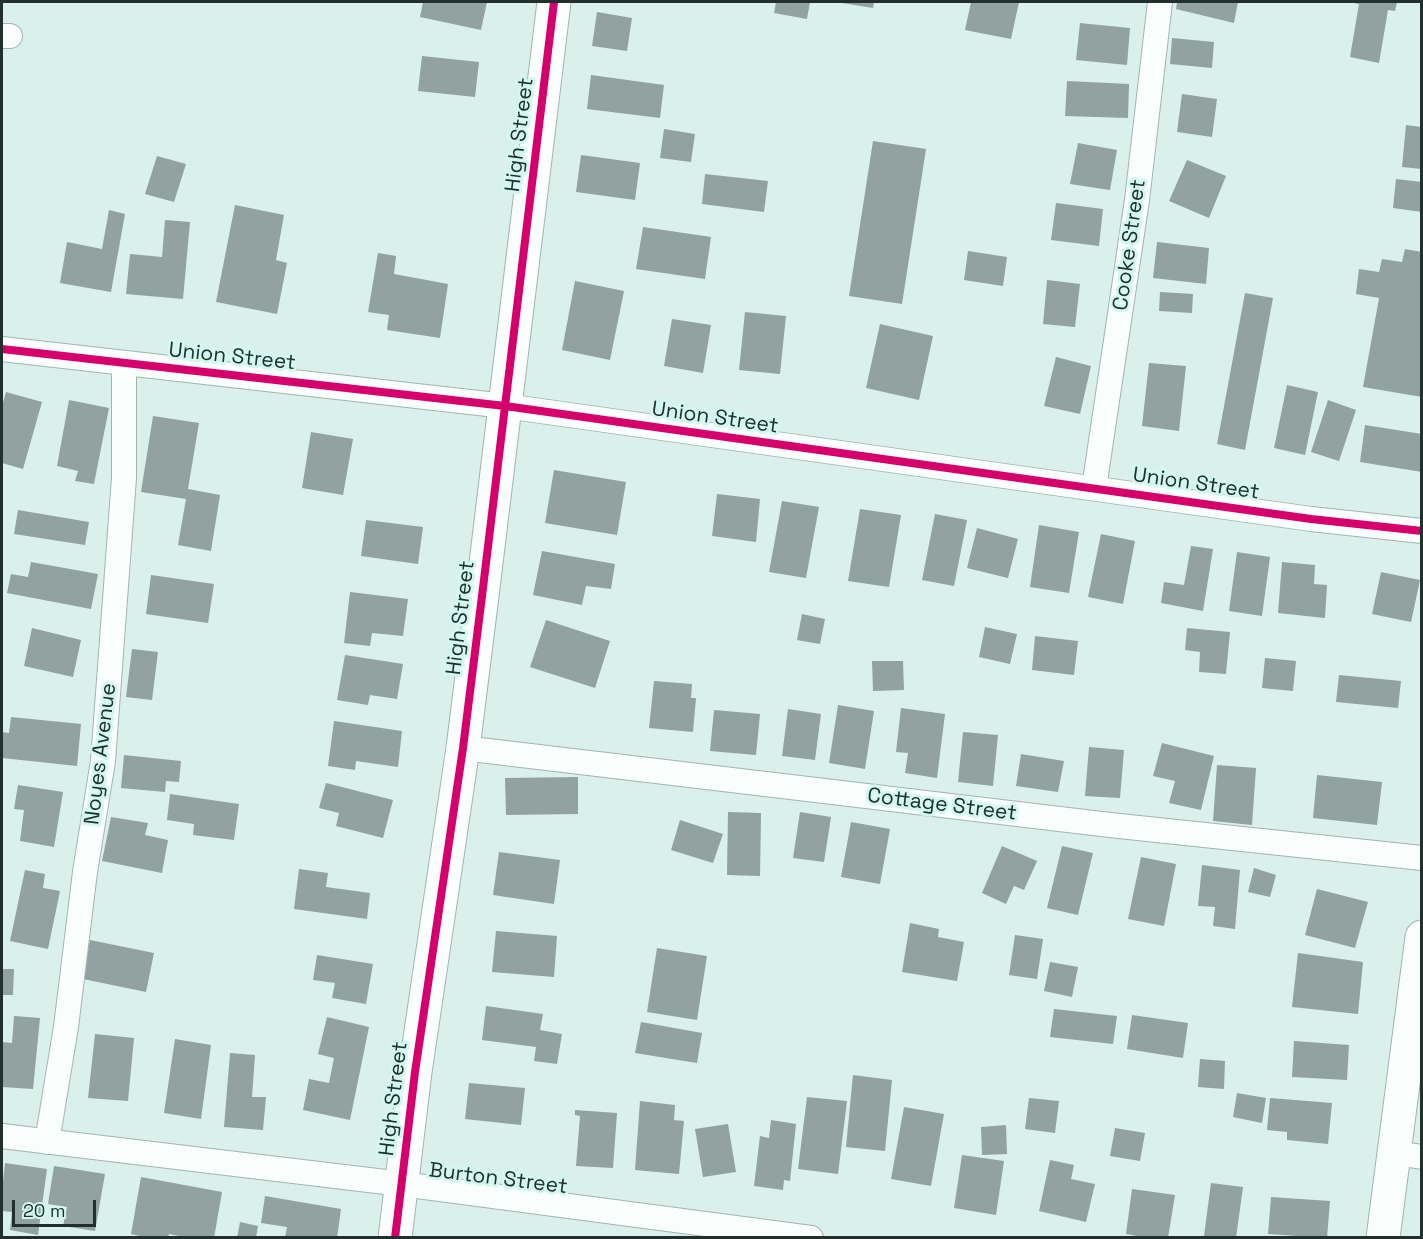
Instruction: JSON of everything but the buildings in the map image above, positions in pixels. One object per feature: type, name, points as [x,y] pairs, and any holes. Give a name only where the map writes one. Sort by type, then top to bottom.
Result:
[{"type":"street","name":"High Street","points":[[395,1238],[415,1072],[462,748],[554,2]]},
{"type":"street","name":"Cooke Street","points":[[1094,488],[1137,200],[1160,2]]},
{"type":"street","name":"Union Street","points":[[2,349],[505,406],[1311,519],[1422,531]]},
{"type":"street","name":"Noyes Avenue","points":[[47,1142],[66,1027],[85,872],[103,761],[124,478],[124,363]]},
{"type":"street","name":"Cottage Street","points":[[462,748],[1110,825],[1422,858]]},
{"type":"street","points":[[1383,1238],[1408,1155],[1422,937]]},
{"type":"street","name":"Burton Street","points":[[2,1136],[402,1184],[812,1238]]},
{"type":"cycle path","points":[[395,1238],[415,1072],[463,748],[554,2]]},
{"type":"cycle path","points":[[2,349],[505,406],[1311,519],[1422,531]]}]
